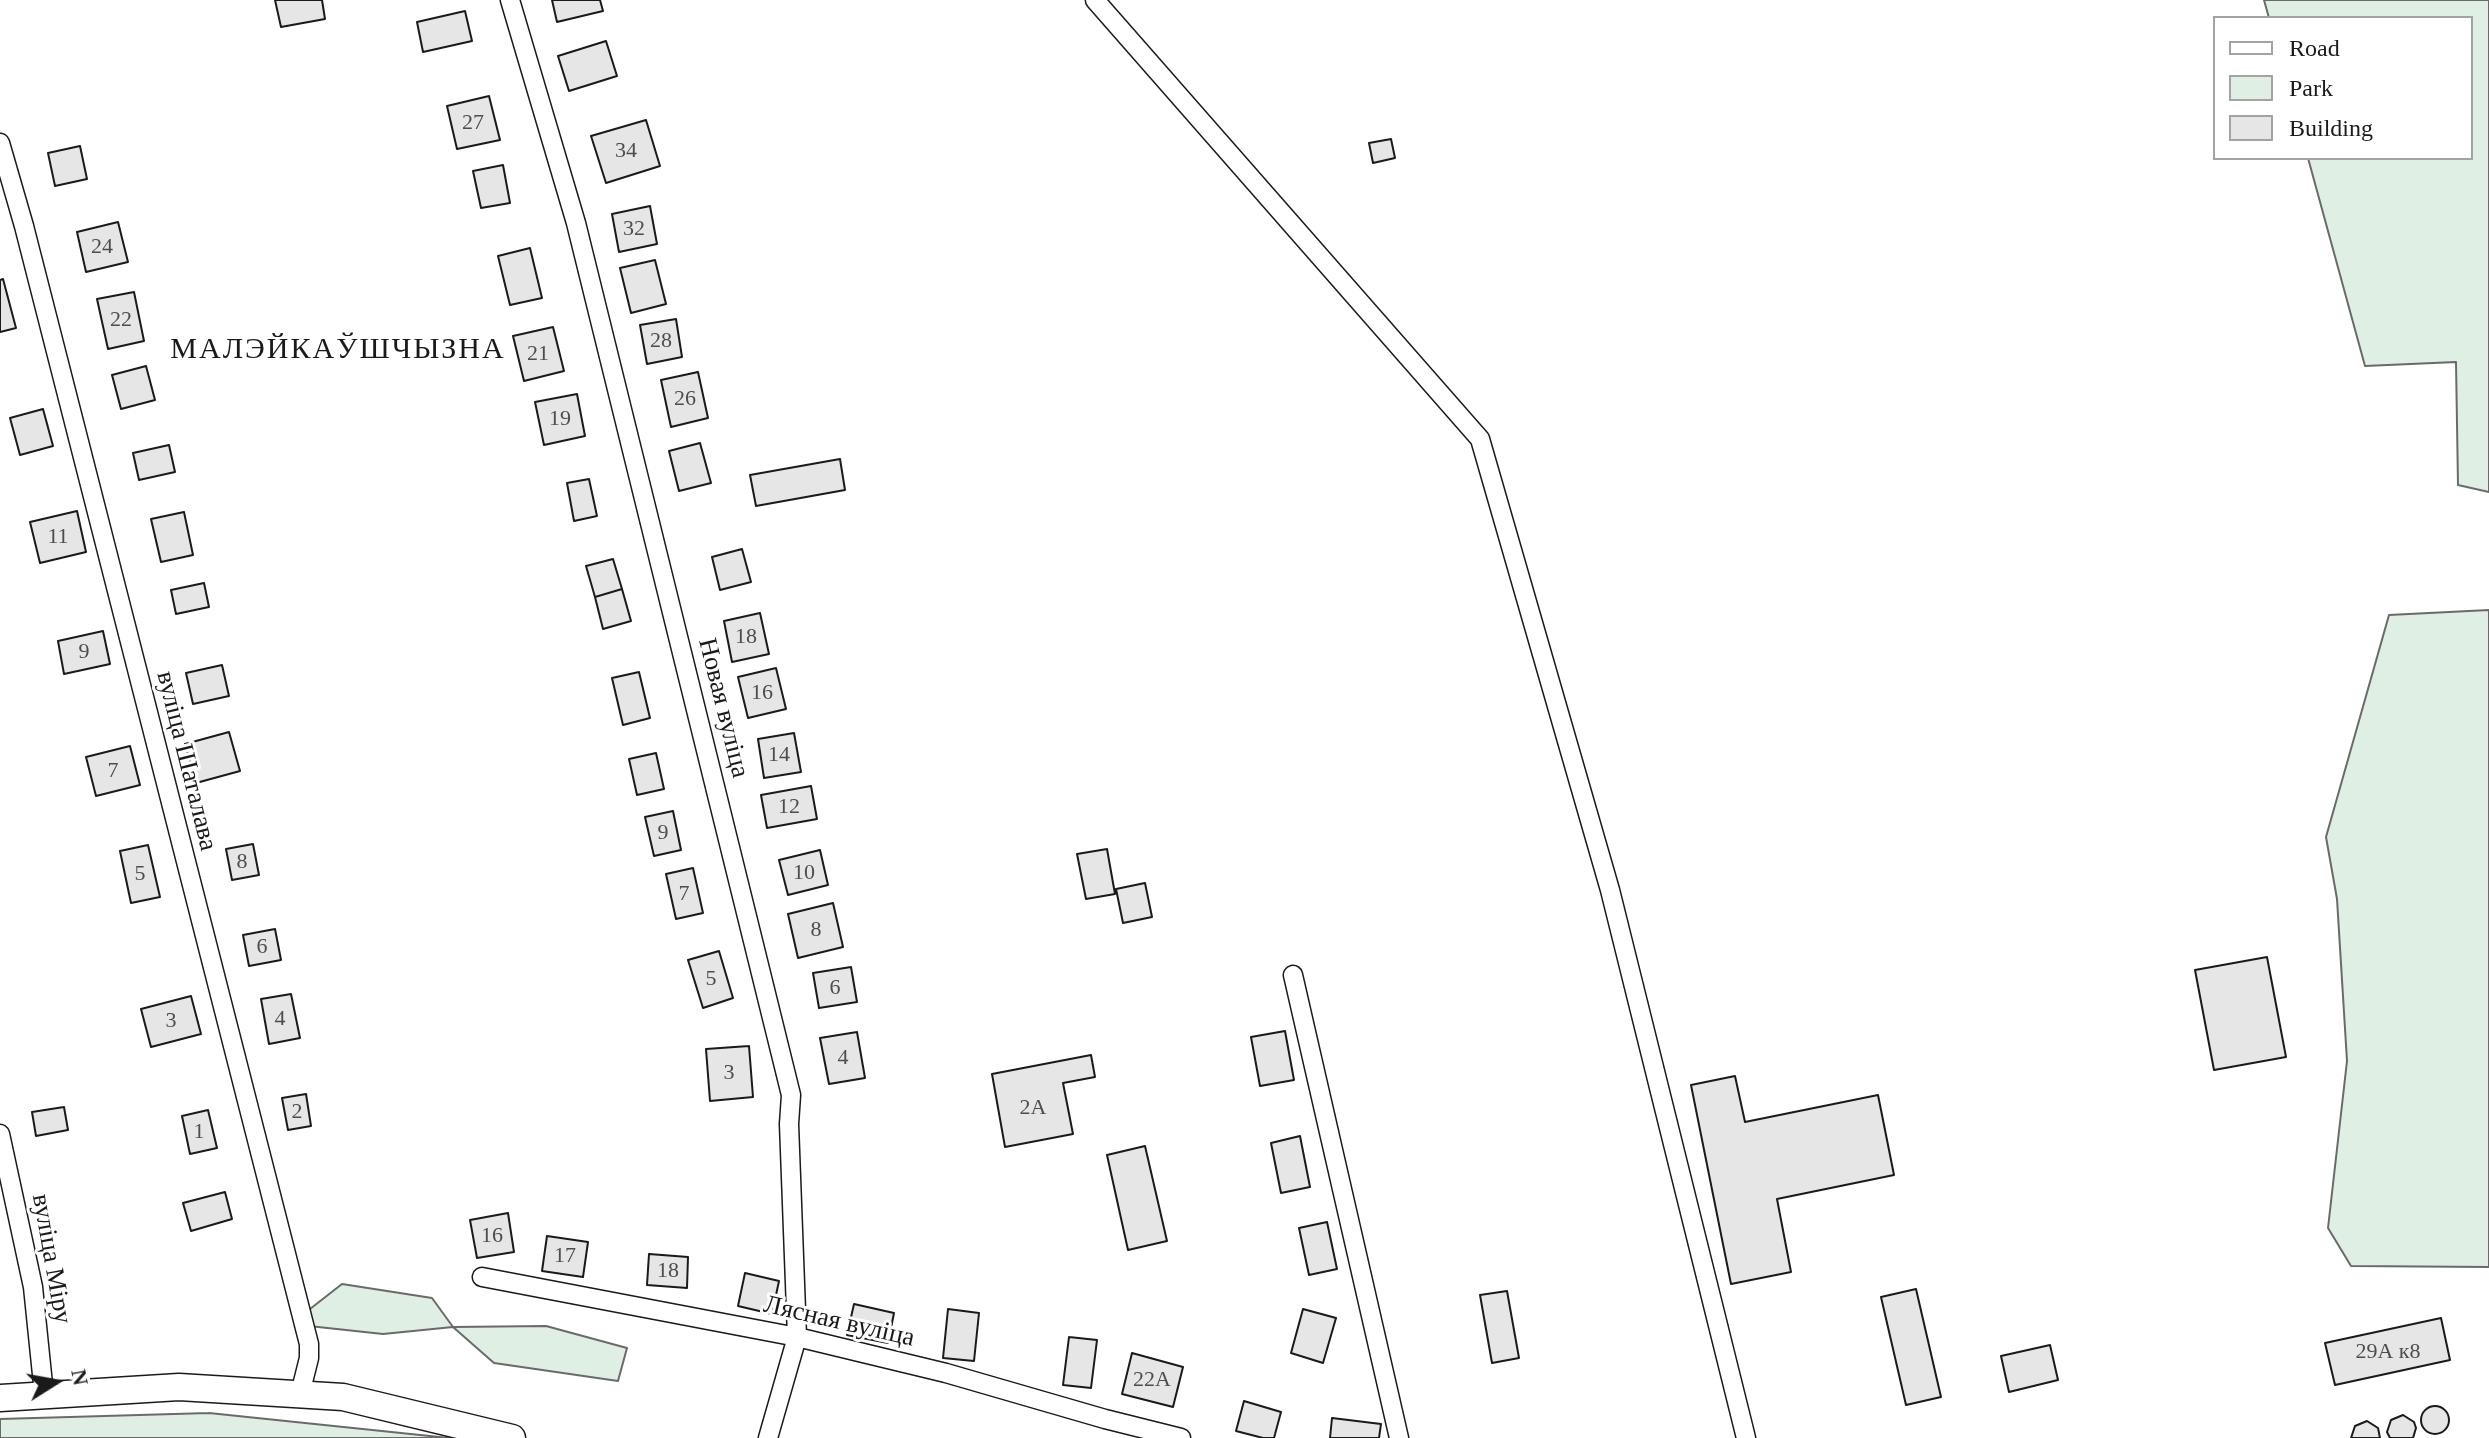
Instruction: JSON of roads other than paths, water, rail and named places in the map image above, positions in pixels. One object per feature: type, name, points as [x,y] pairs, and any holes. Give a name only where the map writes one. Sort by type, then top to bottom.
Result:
[{"type":"main road","points":[[0,1398],[179,1387],[343,1397],[512,1438]]},
{"type":"street","name":"Новая вуліца","points":[[510,0],[576,223],[791,1095],[789,1124],[797,1337],[768,1438]]},
{"type":"street","points":[[1095,0],[1480,439],[1610,890],[1746,1438]]},
{"type":"street","name":"вуліца Шаталава","points":[[0,143],[32,257],[309,1344],[309,1358],[300,1394]]},
{"type":"street","points":[[1293,975],[1399,1438]]},
{"type":"street","name":"вуліца Міру","points":[[0,1134],[33,1287],[44,1394]]},
{"type":"street","name":"Лясная вуліца","points":[[482,1277],[797,1337],[946,1373],[1181,1438]]},
{"type":"district","name":"МАЛЭЙКАЎШЧЫЗНА","points":[[338,350]]}]
